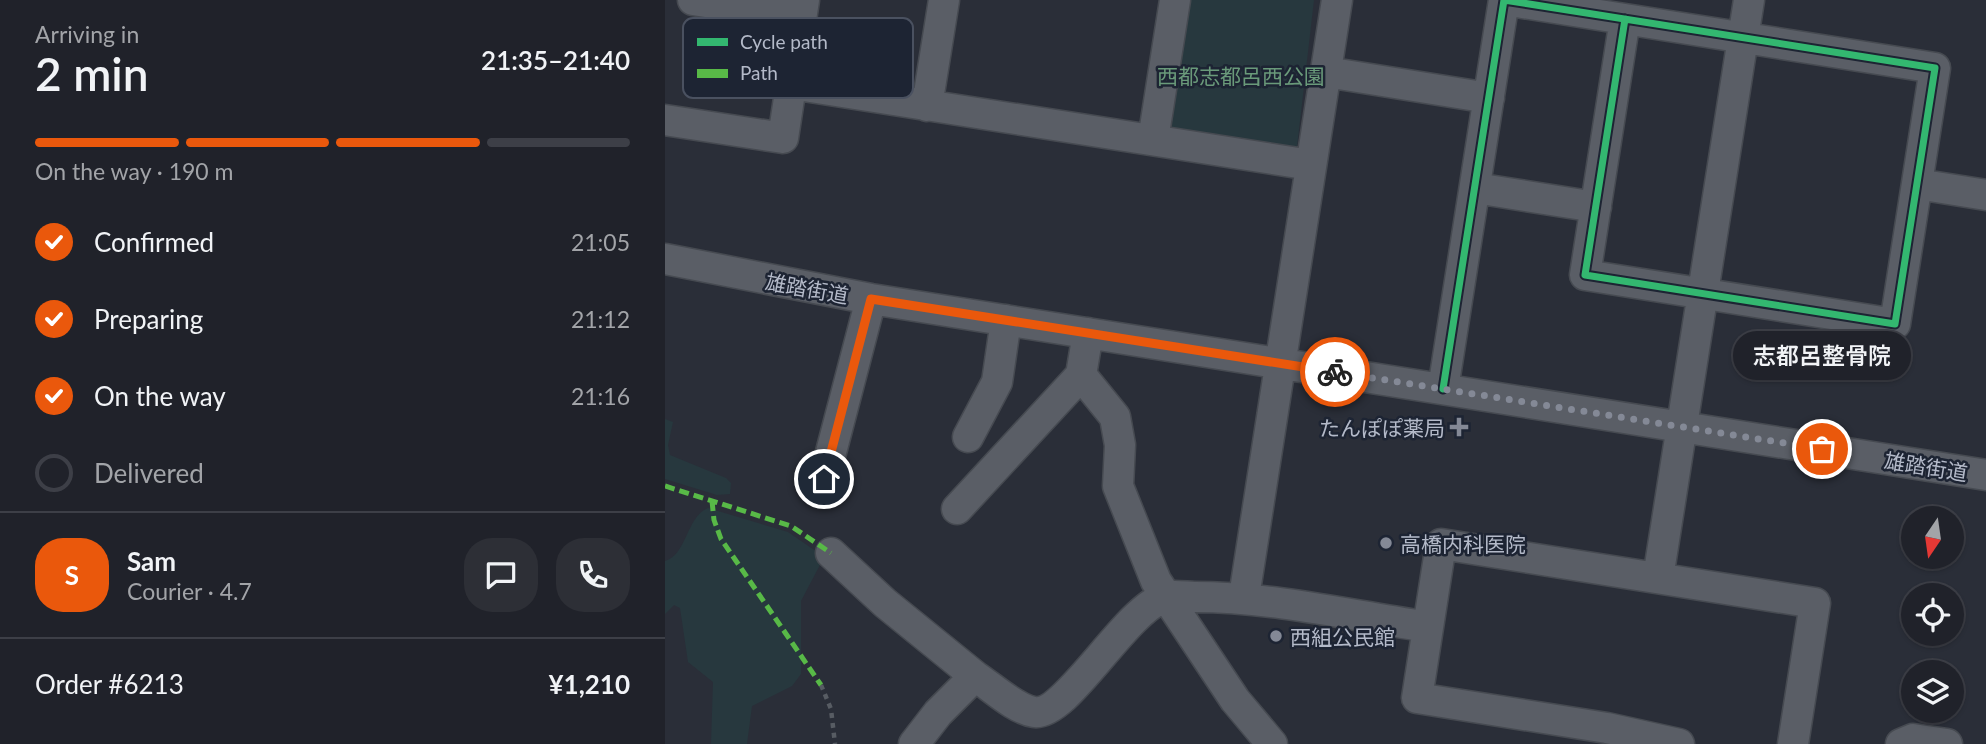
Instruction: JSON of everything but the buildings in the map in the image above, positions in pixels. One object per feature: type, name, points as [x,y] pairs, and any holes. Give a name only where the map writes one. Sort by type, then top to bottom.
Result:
[{"type":"street","points":[[693,0],[802,8]]},
{"type":"street","points":[[927,106],[944,0]]},
{"type":"street","points":[[1153,140],[1175,0]]},
{"type":"street","points":[[1244,597],[1337,0]]},
{"type":"street","points":[[1658,578],[1749,0]]},
{"type":"street","points":[[1443,389],[1504,1],[1625,19],[1935,68],[1895,324],[1585,275],[1625,19]]},
{"type":"street","points":[[1326,72],[1489,98]]},
{"type":"street","points":[[665,120],[783,138],[789,98]]},
{"type":"street","points":[[878,98],[1311,165]]},
{"type":"street","points":[[1917,184],[1986,195]]},
{"type":"street","points":[[1475,188],[1596,207]]},
{"type":"street","name":"雄踏街道","points":[[665,260],[871,299],[1986,475]]},
{"type":"street","points":[[824,479],[871,299]]},
{"type":"street","points":[[968,438],[997,382],[1006,320]]},
{"type":"street","points":[[957,509],[1081,375],[1088,333]]},
{"type":"street","points":[[1081,375],[1115,417],[1120,446],[1118,486],[1122,501],[1164,597],[1235,700],[1272,744]]},
{"type":"street","points":[[1679,744],[1607,728],[1417,698],[1441,544],[1815,603],[1793,744]]},
{"type":"street","points":[[831,553],[885,603],[975,676],[1024,709],[1043,712],[1073,688],[1131,621],[1164,597],[1244,597],[1427,627]]},
{"type":"street","points":[[914,744],[929,724],[975,676]]},
{"type":"street","points":[[1901,744],[1913,739],[1947,744]]},
{"type":"path","points":[[821,685],[831,709],[835,744]]},
{"type":"green space","name":"西都志都呂西公園","points":[[1186,0],[1314,0],[1297,147],[1290,151],[1173,133],[1167,124]]},
{"type":"green space","points":[[665,419],[673,422],[668,445],[670,455],[726,478],[731,483],[730,494],[717,495],[665,479]]},
{"type":"green space","points":[[708,508],[788,532],[820,554],[821,563],[801,601],[801,674],[792,686],[752,706],[747,744],[711,744],[713,682],[688,662],[680,608],[674,605],[665,614],[665,561],[678,551],[695,519]]},
{"type":"marked path","points":[[665,486],[791,526],[831,553]]},
{"type":"marked path","points":[[712,501],[714,520],[721,539],[821,685]]},
{"type":"cycle path","points":[[1443,389],[1504,0],[1774,42],[1935,68],[1895,324],[1585,275],[1625,19]]},
{"type":"way so far","points":[[1335,372],[1822,449]]},
{"type":"place","name":"たんぽぽ薬局","points":[[1459,427]]},
{"type":"place","name":"志都呂整骨院","points":[[1822,449]]},
{"type":"place","name":"高橋内科医院","points":[[1386,543]]},
{"type":"place","name":"西組公民館","points":[[1276,636]]},
{"type":"route","points":[[824,479],[871,299],[1335,372]]}]
